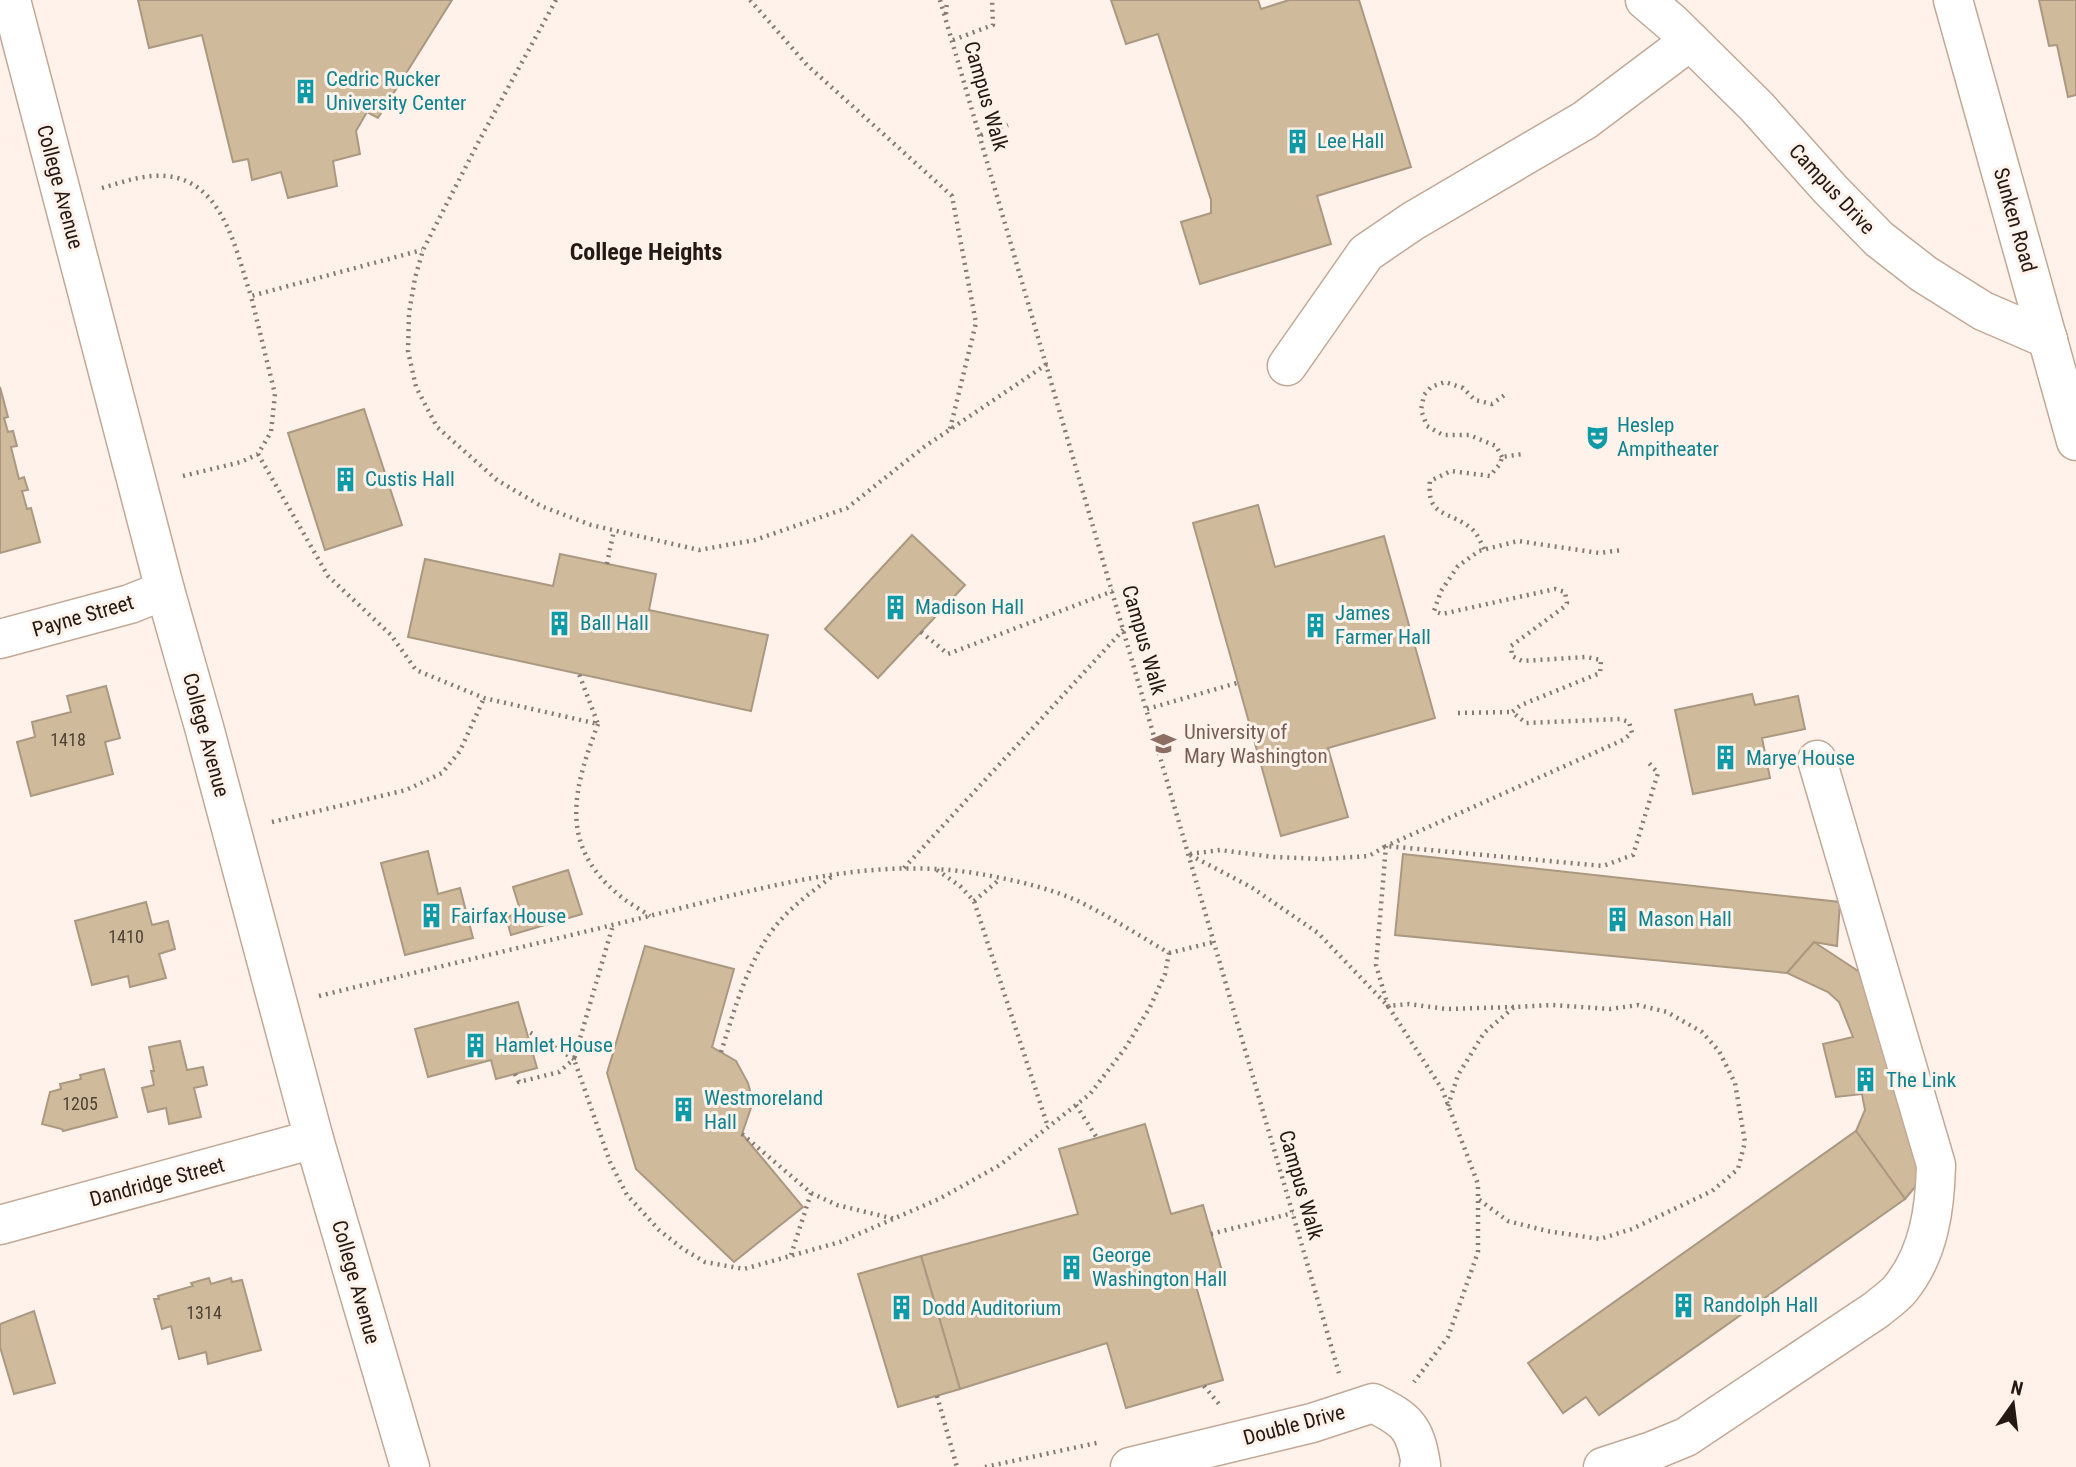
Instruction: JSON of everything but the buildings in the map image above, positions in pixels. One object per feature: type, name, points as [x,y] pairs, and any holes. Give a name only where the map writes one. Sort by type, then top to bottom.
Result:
[{"type":"street","name":"College Avenue","points":[[11,0],[12,52],[204,727],[314,1139],[410,1467]]},
{"type":"street","name":"Campus Drive","points":[[1645,0],[1757,107],[1830,189],[1880,239],[1924,274],[1983,311],[2062,336]]},
{"type":"street","name":"Sunken Road","points":[[1953,0],[2062,336],[2076,441]]},
{"type":"street","points":[[1287,366],[1366,253],[1413,221],[1585,120],[1690,41]]},
{"type":"street","name":"Payne Street","points":[[0,639],[130,604],[164,590]]},
{"type":"street","points":[[1603,1467],[1686,1437],[1876,1310],[1900,1289],[1916,1263],[1929,1233],[1936,1202],[1936,1165],[1817,760]]},
{"type":"street","name":"Dandridge Street","points":[[0,1225],[314,1139]]},
{"type":"street","name":"Double Drive","points":[[1130,1467],[1231,1455],[1373,1403],[1402,1417],[1418,1444],[1419,1467]]},
{"type":"path","points":[[556,0],[423,250],[409,313],[408,351],[416,387],[437,427],[497,480],[541,506],[591,525],[699,550],[755,540],[847,508],[950,430],[1047,364]]},
{"type":"path","points":[[750,0],[807,65],[952,196],[976,323],[950,430]]},
{"type":"path","name":"Campus Walk","points":[[940,0],[1350,1411]]},
{"type":"path","points":[[946,18],[947,0]]},
{"type":"path","points":[[953,40],[993,25],[992,0]]},
{"type":"path","points":[[981,135],[1008,125]]},
{"type":"path","points":[[102,188],[138,178],[167,176],[192,184],[211,199],[224,219],[251,296],[275,394],[271,432],[258,454],[241,462],[183,476]]},
{"type":"path","points":[[251,296],[423,250]]},
{"type":"path","points":[[1484,550],[1475,532],[1458,520],[1437,511],[1428,496],[1430,481],[1451,471],[1490,476],[1502,457],[1496,446],[1469,435],[1443,435],[1427,426],[1422,410],[1424,395],[1431,387],[1445,382],[1463,388],[1475,400],[1492,404],[1506,394]]},
{"type":"path","points":[[258,454],[328,576],[391,635],[416,670],[484,698],[598,724]]},
{"type":"path","points":[[1502,457],[1523,454]]},
{"type":"path","points":[[607,564],[614,530]]},
{"type":"path","points":[[1458,713],[1513,712],[1521,705],[1600,673],[1601,660],[1586,657],[1522,661],[1512,656],[1511,646],[1567,603],[1564,592],[1555,589],[1442,614],[1434,611],[1441,591],[1458,566],[1484,550],[1518,541],[1599,553],[1622,550]]},
{"type":"path","points":[[921,632],[948,654],[1113,591]]},
{"type":"path","points":[[903,869],[1124,629]]},
{"type":"path","points":[[579,674],[598,724],[581,770],[575,815],[580,845],[595,871],[619,895],[651,916]]},
{"type":"path","points":[[1147,709],[1237,682]]},
{"type":"path","points":[[272,822],[406,790],[442,774],[460,751],[484,698]]},
{"type":"path","points":[[1189,854],[1220,850],[1274,858],[1369,856],[1623,740],[1632,733],[1629,722],[1619,719],[1526,723],[1513,712]]},
{"type":"path","points":[[1386,846],[1603,866],[1633,855],[1658,773],[1648,762]]},
{"type":"path","points":[[1386,846],[1376,965],[1388,1006]]},
{"type":"path","points":[[1189,854],[1251,887],[1318,933],[1388,1006],[1442,1089],[1478,1184],[1478,1252],[1448,1338],[1409,1388]]},
{"type":"path","points":[[318,996],[651,916],[835,874],[871,869],[979,874],[1032,886],[1079,902],[1169,953],[1214,942]]},
{"type":"path","points":[[936,870],[960,886],[974,901],[1048,1126]]},
{"type":"path","points":[[721,1052],[740,988],[774,928],[799,902],[835,874]]},
{"type":"path","points":[[974,901],[1000,879]]},
{"type":"path","points":[[516,1074],[519,1082],[559,1072],[574,1059],[613,925]]},
{"type":"path","points":[[526,1030],[574,1059],[610,1162],[627,1195],[659,1230],[683,1249],[705,1262],[744,1269],[840,1242],[939,1199],[1000,1165],[1090,1094],[1138,1027],[1165,974],[1169,953]]},
{"type":"path","points":[[1388,1006],[1409,1004],[1446,1009],[1553,1005],[1610,1009],[1638,1005],[1667,1012],[1702,1032],[1719,1051],[1735,1083],[1745,1142],[1738,1168],[1712,1191],[1632,1229],[1600,1239],[1547,1231],[1507,1221],[1478,1199]]},
{"type":"path","points":[[1448,1106],[1458,1075],[1485,1033],[1514,1007]]},
{"type":"path","points":[[1076,1105],[1097,1138]]},
{"type":"path","points":[[742,1134],[811,1193],[837,1205],[896,1219]]},
{"type":"path","points":[[790,1255],[811,1193]]},
{"type":"path","points":[[1211,1234],[1293,1213]]},
{"type":"path","points":[[937,1396],[957,1467]]},
{"type":"place","name":"Cedric Rucker University Center","points":[[306,91]]},
{"type":"place","name":"Lee Hall","points":[[1297,141]]},
{"type":"place","name":"Heslep Ampitheater","points":[[1597,437]]},
{"type":"place","name":"Custis Hall","points":[[345,479]]},
{"type":"place","name":"Madison Hall","points":[[895,607]]},
{"type":"place","name":"Ball Hall","points":[[560,623]]},
{"type":"place","name":"James Farmer Hall","points":[[1315,625]]},
{"type":"place","name":"University of Mary Washington","points":[[1164,744]]},
{"type":"place","name":"Marye House","points":[[1726,758]]},
{"type":"place","name":"Fairfax House","points":[[431,916]]},
{"type":"place","name":"Mason Hall","points":[[1618,919]]},
{"type":"place","name":"Hamlet House","points":[[475,1045]]},
{"type":"place","name":"The Link","points":[[1866,1080]]},
{"type":"place","name":"Westmoreland Hall","points":[[684,1110]]},
{"type":"place","name":"George Washington Hall","points":[[1072,1267]]},
{"type":"place","name":"Randolph Hall","points":[[1683,1305]]},
{"type":"place","name":"Dodd Auditorium","points":[[902,1308]]},
{"type":"district","name":"College Heights","points":[[646,252]]}]
